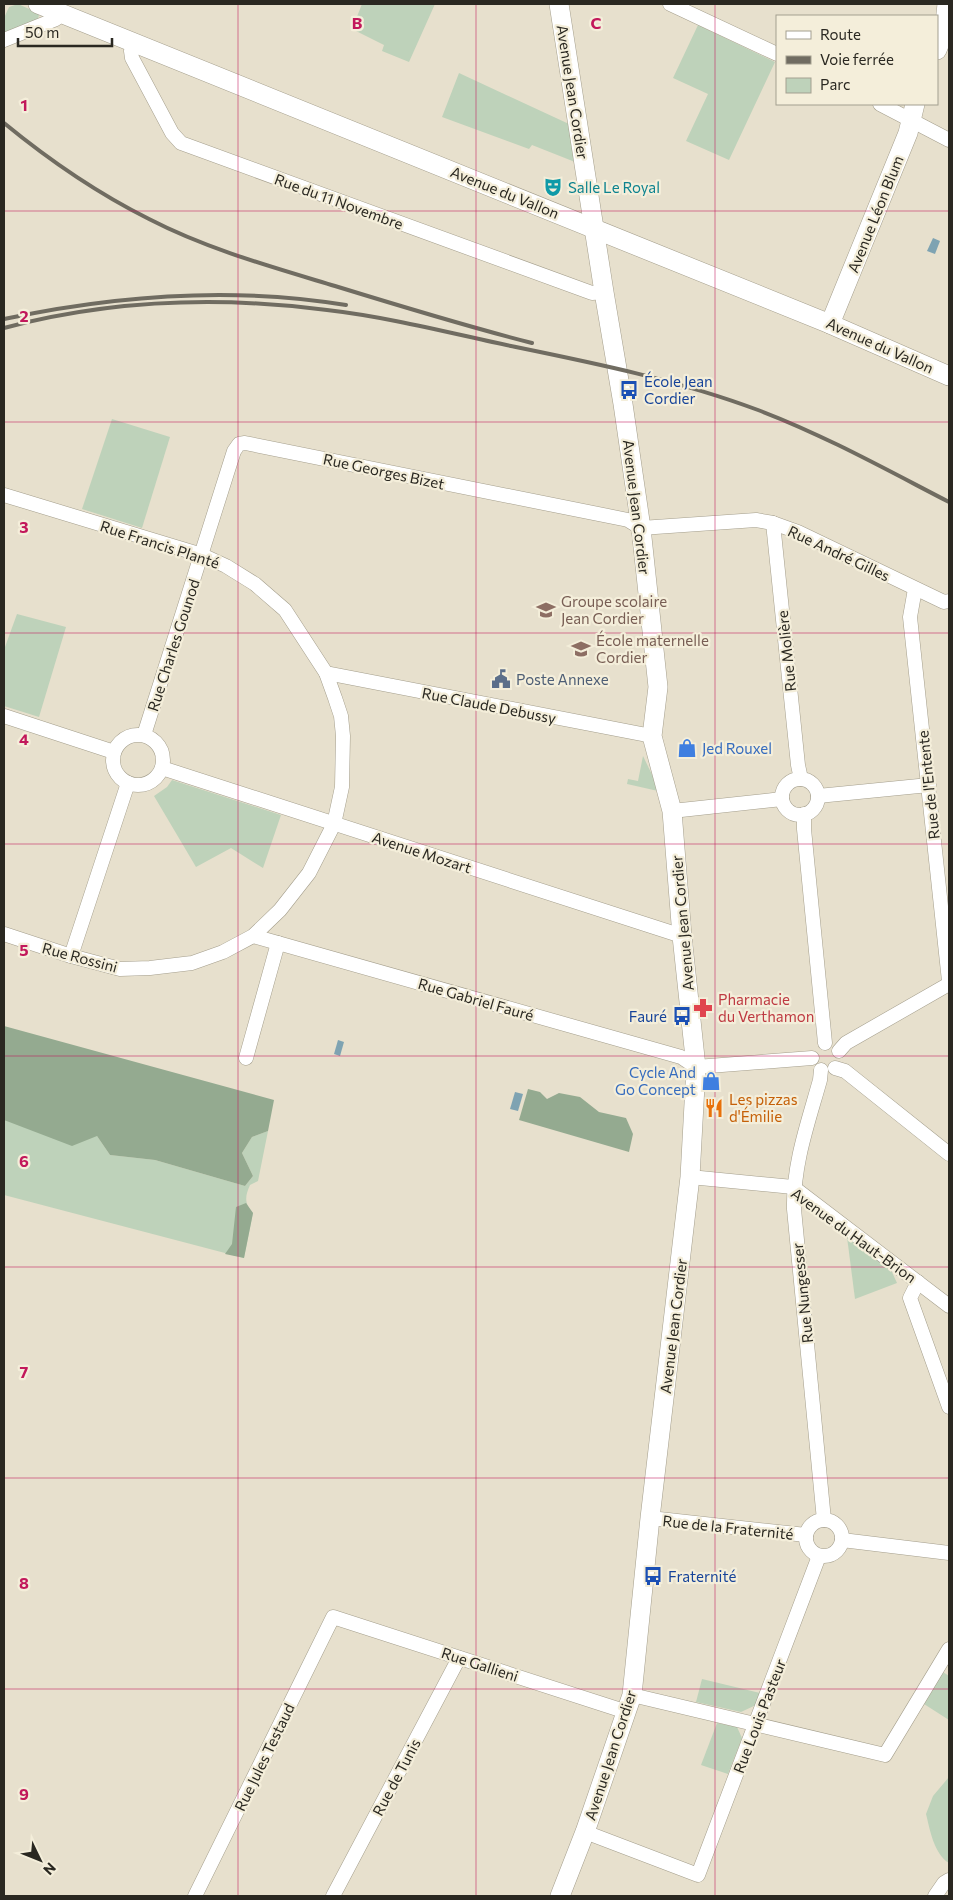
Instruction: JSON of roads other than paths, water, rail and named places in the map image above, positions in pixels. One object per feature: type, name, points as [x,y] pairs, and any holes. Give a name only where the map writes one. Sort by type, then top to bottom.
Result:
[{"type":"street","name":"Avenue du Vallon","points":[[38,4],[830,324],[949,376]]},
{"type":"street","name":"Avenue Jean Cordier","points":[[559,4],[641,528],[658,687],[652,736],[672,812],[682,936],[696,1067],[690,1177],[629,1703],[585,1832],[560,1896]]},
{"type":"street","points":[[670,4],[776,54]]},
{"type":"street","points":[[938,48],[944,33],[945,5]]},
{"type":"street","points":[[4,40],[56,19],[59,12]]},
{"type":"street","name":"Rue du 11 Novembre","points":[[134,43],[131,50],[132,58],[172,133],[181,143],[592,293],[604,292]]},
{"type":"street","points":[[885,105],[913,111],[949,140]]},
{"type":"street","name":"Avenue Léon Blum","points":[[830,324],[908,133],[913,111]]},
{"type":"street","name":"Rue Georges Bizet","points":[[202,555],[234,451],[239,444],[245,442],[628,520],[641,528]]},
{"type":"street","name":"Rue Francis Planté","points":[[4,495],[202,555],[226,566],[255,584],[285,610],[326,673],[341,716],[343,736],[342,787],[334,824]]},
{"type":"street","name":"Rue André Gilles","points":[[641,528],[756,520],[773,523],[798,532],[915,589],[944,602],[949,602]]},
{"type":"street","name":"Rue Molière","points":[[773,523],[801,779]]},
{"type":"street","name":"Rue Charles Gounod","points":[[144,736],[202,555]]},
{"type":"street","name":"Rue de l'Entente","points":[[915,589],[910,617],[949,983]]},
{"type":"street","name":"Rue Claude Debussy","points":[[326,673],[652,736]]},
{"type":"street","points":[[4,716],[114,752]]},
{"type":"street","points":[[130,736],[144,736],[152,739],[162,751],[162,768],[152,781],[136,785],[128,783],[117,774],[113,759],[114,752],[118,745],[130,736]]},
{"type":"street","name":"Avenue Mozart","points":[[162,768],[682,936]]},
{"type":"street","points":[[801,779],[811,782],[817,790],[818,796],[814,808],[804,814],[792,813],[787,810],[782,799],[782,793],[789,782],[801,779]]},
{"type":"street","points":[[71,956],[128,783]]},
{"type":"street","points":[[818,796],[928,785]]},
{"type":"street","points":[[672,812],[782,799]]},
{"type":"street","points":[[804,814],[825,1044]]},
{"type":"street","name":"Rue Rossini","points":[[4,934],[71,956],[120,969],[192,963],[223,952],[253,936],[280,910],[309,873],[334,824]]},
{"type":"street","name":"Rue Gabriel Fauré","points":[[253,936],[681,1057],[696,1067]]},
{"type":"street","points":[[246,1058],[278,943]]},
{"type":"street","points":[[839,1051],[846,1043],[949,983]]},
{"type":"street","points":[[835,1068],[839,1062],[839,1051],[835,1046],[825,1044],[819,1046],[812,1058],[816,1066],[826,1071],[835,1068],[845,1070],[949,1154]]},
{"type":"street","points":[[696,1067],[812,1058]]},
{"type":"street","name":"Rue Nungesser","points":[[821,1070],[820,1080],[796,1165],[793,1187],[794,1218],[824,1520]]},
{"type":"street","name":"Avenue du Haut-Brion","points":[[690,1177],[793,1187],[949,1306]]},
{"type":"street","points":[[918,1282],[910,1298],[949,1407]]},
{"type":"street","name":"Rue de la Fraternité","points":[[650,1518],[806,1535]]},
{"type":"street","points":[[824,1520],[836,1524],[840,1528],[842,1540],[837,1552],[831,1555],[819,1556],[814,1554],[807,1546],[806,1535],[814,1523],[824,1520]]},
{"type":"street","points":[[842,1540],[949,1553]]},
{"type":"street","name":"Rue Louis Pasteur","points":[[585,1832],[698,1875],[819,1556]]},
{"type":"street","name":"Rue Gallieni","points":[[333,1617],[459,1658],[629,1703],[756,1724],[885,1755],[949,1649]]},
{"type":"street","name":"Rue Jules Testaud","points":[[195,1896],[333,1617]]},
{"type":"street","name":"Rue de Tunis","points":[[333,1896],[459,1658]]},
{"type":"street","points":[[935,1896],[944,1883],[949,1880]]},
{"type":"water","points":[[933,238],[940,241],[935,254],[927,251]]},
{"type":"water","points":[[338,1040],[344,1042],[340,1056],[334,1054]]},
{"type":"water","points":[[515,1092],[523,1094],[518,1111],[510,1109]]},
{"type":"railway","points":[[4,123],[38,150],[92,187],[171,230],[240,257],[433,316],[532,343]]},
{"type":"railway","points":[[4,319],[89,304],[174,296],[260,296],[346,305]]},
{"type":"railway","points":[[4,328],[84,311],[164,303],[246,303],[327,310],[373,317],[605,366],[667,381],[728,399],[807,430],[949,502]]},
{"type":"place","name":"Salle Le Royal","points":[[553,187]]},
{"type":"place","name":"École Jean Cordier","points":[[629,390]]},
{"type":"place","name":"Groupe scolaire Jean Cordier","points":[[546,610]]},
{"type":"place","name":"École maternelle Cordier","points":[[581,649]]},
{"type":"place","name":"Poste Annexe","points":[[501,679]]},
{"type":"place","name":"Jed Rouxel","points":[[687,748]]},
{"type":"place","name":"Pharmacie du Verthamon","points":[[703,1008]]},
{"type":"place","name":"Fauré","points":[[682,1016]]},
{"type":"place","name":"Cycle And Go Concept","points":[[711,1081]]},
{"type":"place","name":"Les pizzas d'Émilie","points":[[714,1108]]},
{"type":"place","name":"Fraternité","points":[[653,1576]]}]
